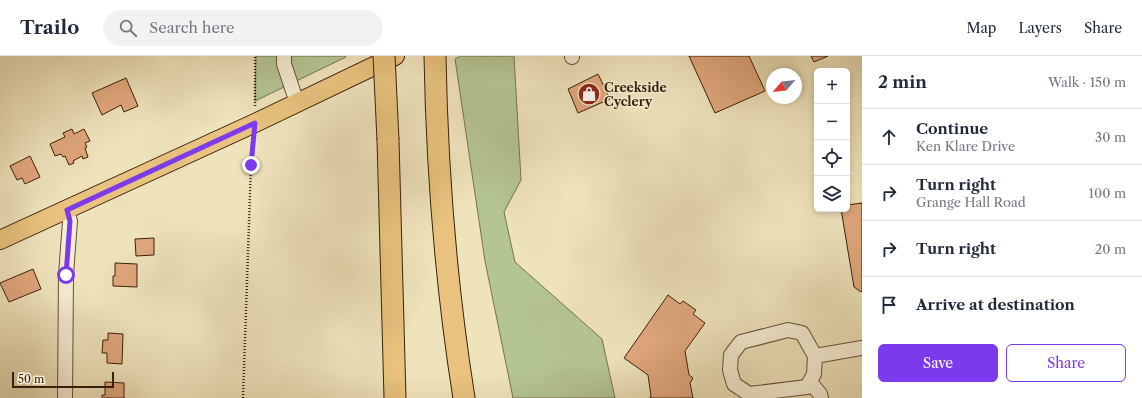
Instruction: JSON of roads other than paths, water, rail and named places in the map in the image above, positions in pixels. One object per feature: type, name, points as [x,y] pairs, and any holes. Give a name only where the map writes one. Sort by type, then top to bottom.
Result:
[{"type":"highway","points":[[384,56],[388,140],[395,398]]},
{"type":"highway","points":[[435,56],[436,128],[447,275],[464,398]]},
{"type":"highway","points":[[442,215],[477,398]]},
{"type":"highway","points":[[390,243],[401,354],[408,398]]},
{"type":"main road","points":[[0,240],[255,123],[395,56]]},
{"type":"street","points":[[284,56],[284,64],[297,103]]},
{"type":"street","points":[[65,398],[66,275],[70,221],[67,210]]},
{"type":"street","points":[[788,330],[802,333],[815,356],[814,374],[810,382],[808,387],[790,393],[749,394],[734,384],[730,370],[731,356],[741,342],[788,330]]},
{"type":"street","points":[[815,356],[862,348]]},
{"type":"street","points":[[810,382],[820,394],[821,398]]},
{"type":"place","name":"Creekside Cyclery","points":[[589,94]]}]
